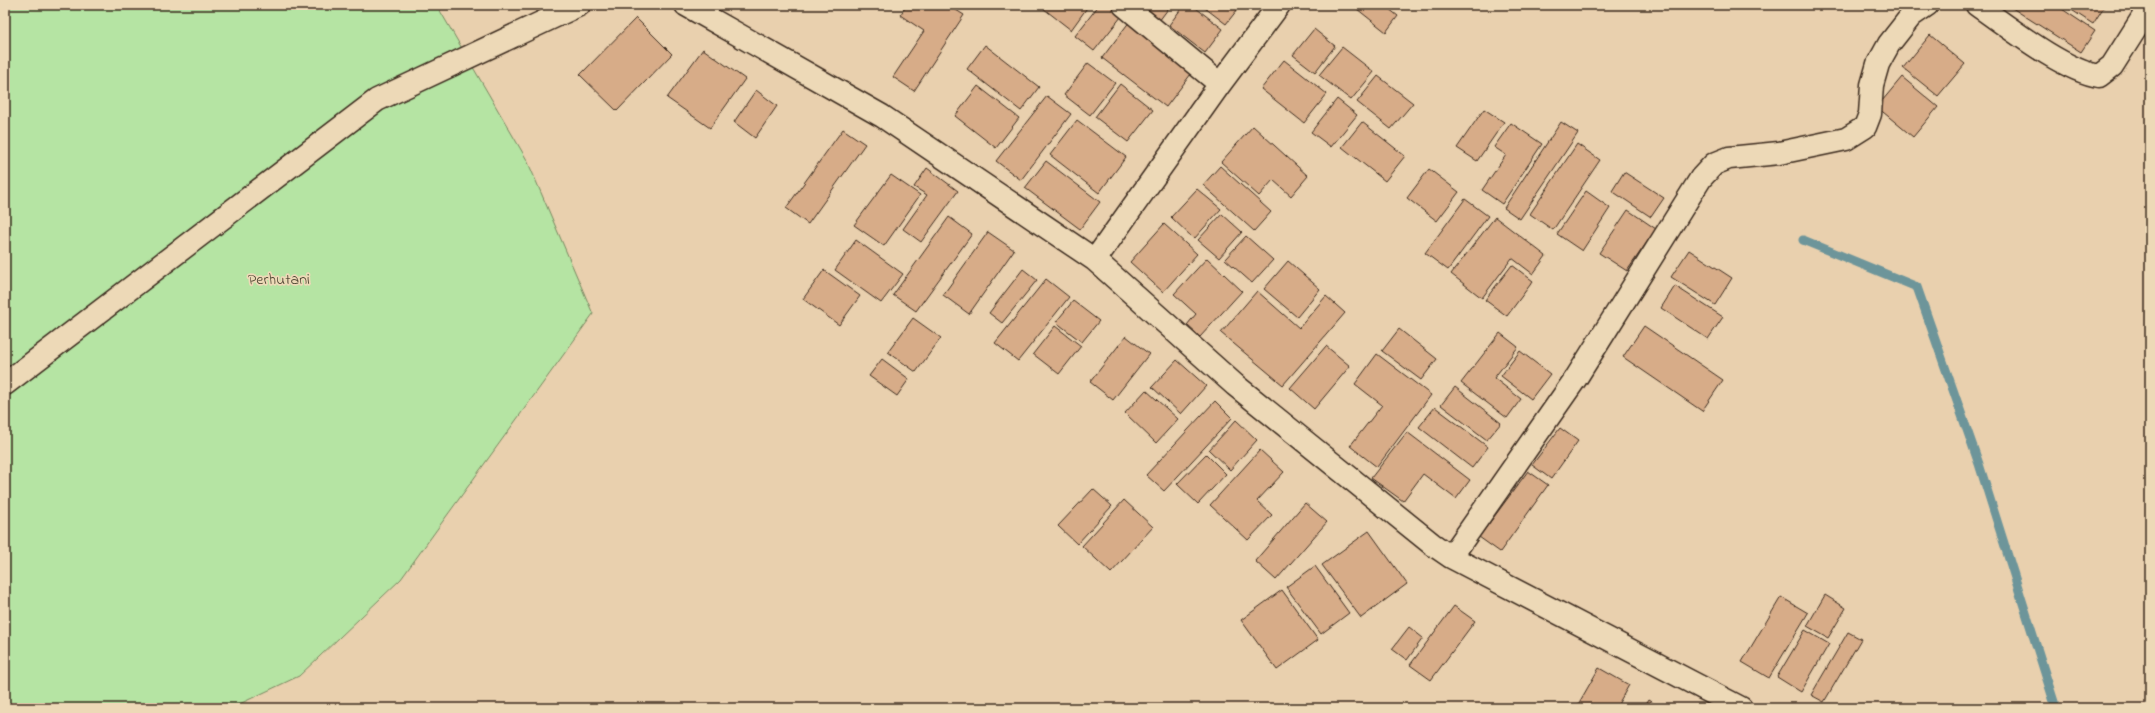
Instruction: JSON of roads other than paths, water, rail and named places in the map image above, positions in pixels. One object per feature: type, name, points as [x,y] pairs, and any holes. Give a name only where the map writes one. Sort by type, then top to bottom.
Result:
[{"type":"street","points":[[5,384],[377,100],[579,5]]},
{"type":"street","points":[[686,5],[882,116],[1095,260],[1235,385],[1426,539],[1451,557],[1740,708]]},
{"type":"street","points":[[1124,5],[1220,84]]},
{"type":"street","points":[[1095,260],[1220,84],[1279,5]]},
{"type":"street","points":[[1451,557],[1568,390],[1701,178],[1714,164],[1729,158],[1779,153],[1846,139],[1864,127],[1870,114],[1872,85],[1882,57],[1889,44],[1911,16],[1928,5]]},
{"type":"street","points":[[1977,5],[2035,46],[2086,74],[2099,76],[2112,66],[2150,6]]},
{"type":"waterway","points":[[1803,240],[1917,287],[1979,464],[2056,708]]},
{"type":"park label","name":"Perhutani","points":[[279,280]]}]
